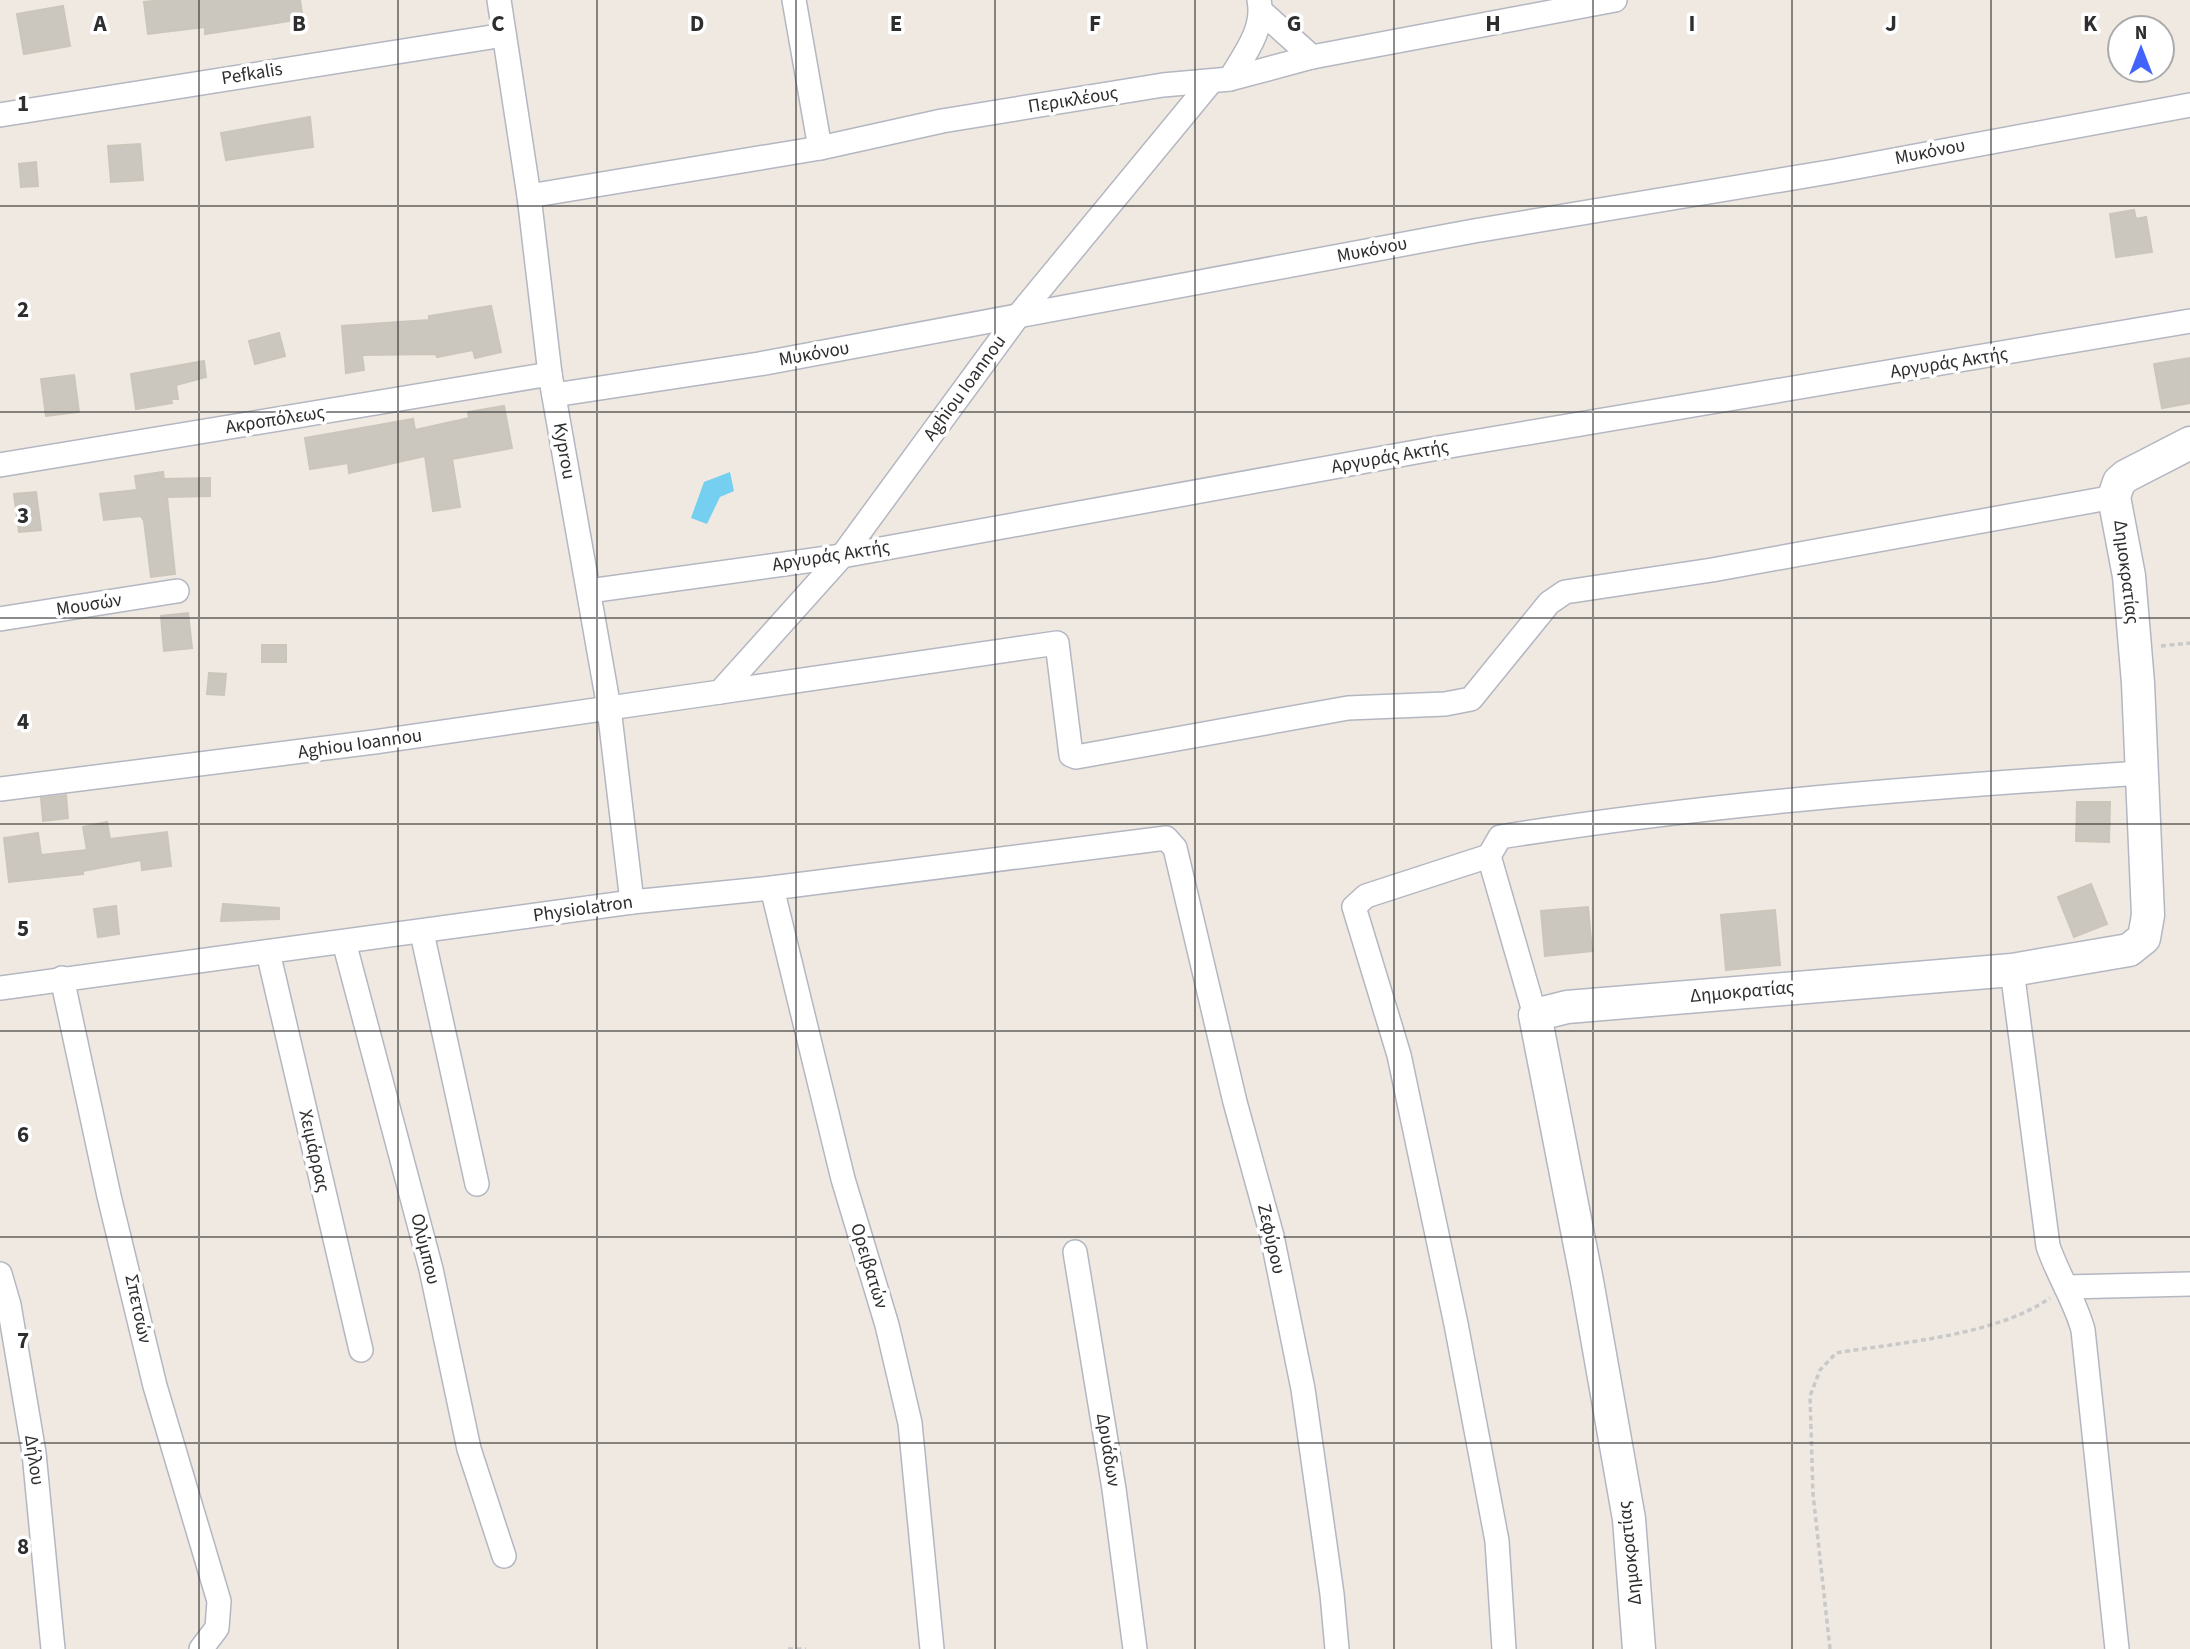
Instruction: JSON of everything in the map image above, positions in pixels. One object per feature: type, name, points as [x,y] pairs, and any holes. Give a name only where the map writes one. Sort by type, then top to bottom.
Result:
[{"type":"street","name":"Kyprou","points":[[499,0],[529,196],[552,385],[609,708],[632,902]]},
{"type":"street","points":[[794,0],[820,148]]},
{"type":"street","name":"Περικλέους","points":[[529,196],[820,148],[942,121],[1163,85],[1220,81],[1312,57],[1615,0]]},
{"type":"street","points":[[1261,6],[1312,57]]},
{"type":"street","name":"Aghiou Ioannou","points":[[720,692],[842,556],[1018,316],[1220,81],[1255,34],[1261,6]]},
{"type":"street","name":"Pefkalis","points":[[0,115],[504,35]]},
{"type":"street","name":"Μυκόνου","points":[[552,385],[759,364],[2190,105]]},
{"type":"street","name":"Αργυράς Ακτής","points":[[589,591],[842,556],[1437,448],[2190,321]]},
{"type":"street","name":"Ακροπόλεως","points":[[0,465],[552,385]]},
{"type":"street","points":[[2114,497],[2119,482],[2126,476],[2190,443]]},
{"type":"street","name":"Aghiou Ioannou","points":[[0,789],[374,742],[1057,643],[1071,755],[1076,757],[1348,708],[1445,704],[1471,699],[1480,692],[1549,603],[1565,592],[1712,570],[2114,497]]},
{"type":"street","name":"Δημοκρατίας","points":[[1639,1649],[1629,1518],[1585,1268],[1535,1015],[1567,1007],[2011,970],[2129,950],[2144,938],[2148,915],[2129,576],[2114,497]]},
{"type":"street","name":"Μουσών","points":[[0,619],[177,591]]},
{"type":"street","points":[[1504,1649],[1497,1541],[1457,1324],[1399,1055],[1354,907],[1366,896],[1489,856],[1500,837],[1586,823],[1978,784],[2141,772]]},
{"type":"street","name":"Physiolatron","points":[[0,988],[422,933],[632,902],[772,888],[1166,838]]},
{"type":"street","name":"Ζεφύρου","points":[[1166,838],[1175,848],[1234,1102],[1272,1236],[1303,1389],[1332,1594],[1336,1649]]},
{"type":"street","points":[[1489,856],[1535,1015]]},
{"type":"street","name":"Ορειβατών","points":[[772,888],[843,1179],[887,1325],[910,1423],[932,1649]]},
{"type":"street","points":[[422,933],[477,1184]]},
{"type":"street","name":"Ολύμπου","points":[[344,942],[431,1269],[469,1449],[504,1556]]},
{"type":"street","name":"Χειμάρρας","points":[[268,952],[361,1350]]},
{"type":"street","points":[[2011,970],[2048,1247],[2076,1305],[2083,1330],[2117,1649]]},
{"type":"street","name":"Σπετσών","points":[[62,978],[109,1196],[155,1386],[219,1601],[219,1621],[206,1642]]},
{"type":"street","name":"Δρυάδων","points":[[1075,1252],[1114,1489],[1135,1649]]},
{"type":"street","name":"Δήλου","points":[[0,1274],[9,1305],[34,1453],[53,1649]]},
{"type":"street","points":[[2066,1287],[2190,1284]]},
{"type":"path","points":[[1830,1649],[1813,1493],[1810,1431],[1810,1395],[1820,1370],[1836,1353],[2010,1320],[2039,1306],[2066,1287]]},
{"type":"path","points":[[788,1649],[806,1649]]},
{"type":"water","points":[[730,472],[734,491],[720,497],[707,524],[691,518],[704,482]]},
{"type":"building","points":[[300,0],[303,19],[205,34],[205,27],[148,34],[144,2]]},
{"type":"building","points":[[63,6],[70,46],[24,54],[17,14]]},
{"type":"building","points":[[310,117],[313,147],[226,160],[221,133]]},
{"type":"building","points":[[140,144],[143,180],[111,182],[108,146]]},
{"type":"building","points":[[36,162],[38,186],[21,187],[19,164]]},
{"type":"building","points":[[2134,210],[2136,219],[2146,217],[2152,252],[2116,257],[2110,214]]},
{"type":"building","points":[[491,306],[501,352],[475,358],[473,350],[437,357],[436,354],[362,355],[364,370],[346,373],[342,326],[429,320],[429,316]]},
{"type":"building","points":[[279,333],[285,356],[255,364],[249,341]]},
{"type":"building","points":[[2190,358],[2190,403],[2162,408],[2154,364]]},
{"type":"building","points":[[204,361],[206,377],[176,385],[178,399],[171,399],[172,403],[136,409],[131,374]]},
{"type":"building","points":[[74,375],[79,412],[46,416],[41,379]]},
{"type":"building","points":[[504,406],[512,448],[452,459],[460,507],[433,511],[425,456],[349,473],[348,463],[310,469],[305,438],[413,419],[415,430],[469,418],[468,412]]},
{"type":"building","points":[[163,472],[164,479],[210,478],[210,496],[167,497],[175,574],[151,577],[144,521],[141,516],[104,520],[100,494],[137,490],[135,476]]},
{"type":"building","points":[[36,492],[41,530],[19,532],[14,494]]},
{"type":"building","points":[[188,613],[192,648],[164,651],[161,616]]},
{"type":"building","points":[[262,645],[286,645],[286,662],[262,662]]},
{"type":"building","points":[[209,673],[226,674],[224,695],[207,694]]},
{"type":"building","points":[[66,795],[68,818],[43,821],[41,798]]},
{"type":"building","points":[[2077,802],[2110,802],[2109,842],[2076,841]]},
{"type":"building","points":[[107,822],[110,839],[167,832],[171,866],[142,870],[141,860],[83,871],[83,874],[9,882],[4,838],[38,833],[41,855],[87,850],[83,827]]},
{"type":"building","points":[[2091,884],[2107,924],[2074,937],[2058,897]]},
{"type":"building","points":[[223,904],[279,908],[279,919],[221,921]]},
{"type":"building","points":[[116,906],[119,934],[98,937],[94,909]]},
{"type":"building","points":[[1588,907],[1592,951],[1545,956],[1541,911]]},
{"type":"building","points":[[1775,910],[1780,965],[1726,970],[1721,915]]}]
